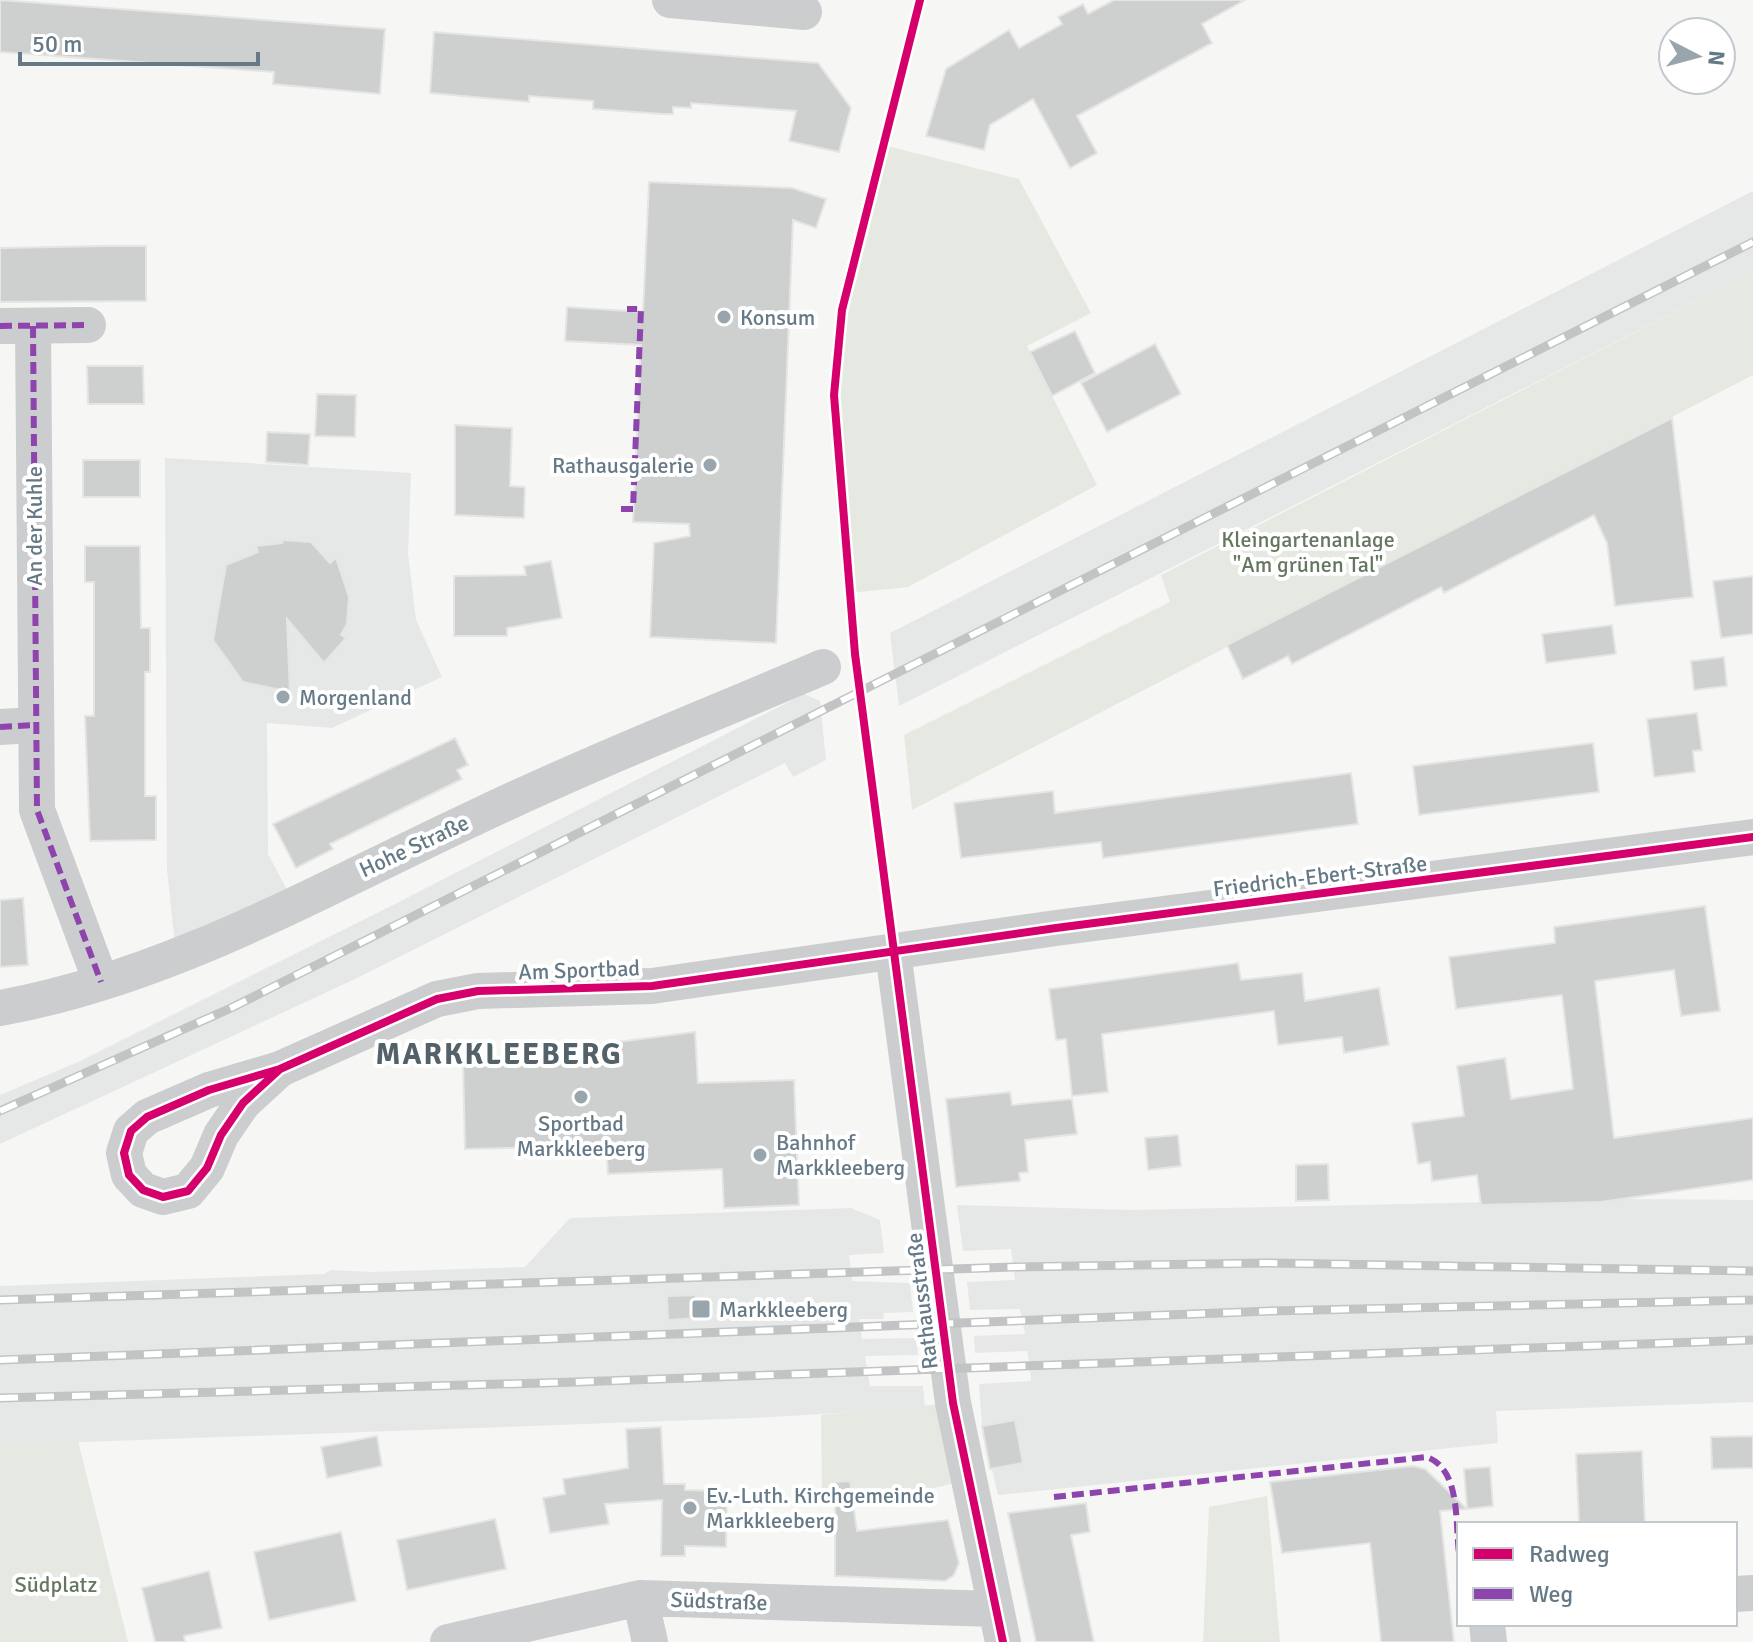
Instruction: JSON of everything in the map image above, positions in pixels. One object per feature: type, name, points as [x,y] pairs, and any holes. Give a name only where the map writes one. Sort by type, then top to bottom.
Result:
[{"type":"street","points":[[670,0],[804,12]]},
{"type":"street","name":"An der Kuhle","points":[[88,325],[17,326],[17,726],[37,810],[101,982]]},
{"type":"street","name":"Hohe Straße","points":[[0,1008],[45,1000],[213,941],[658,734],[823,667]]},
{"type":"street","name":"Friedrich-Ebert-Straße","points":[[893,952],[1753,837]]},
{"type":"street","name":"Am Sportbad","points":[[280,1069],[437,999],[478,991],[652,986],[893,952]]},
{"type":"street","name":"Rathausstraße","points":[[893,952],[953,1403],[999,1626]]},
{"type":"street","points":[[640,1598],[650,1642]]},
{"type":"street","name":"Südstraße","points":[[448,1642],[640,1598],[999,1626]]},
{"type":"shaded area","points":[[1753,191],[1753,272],[899,706],[890,633]]},
{"type":"shaded area","name":"Morgenland","points":[[165,458],[411,473],[408,553],[416,620],[442,677],[332,728],[267,723],[268,854],[294,903],[176,955],[167,869]]},
{"type":"shaded area","points":[[804,694],[820,701],[826,760],[793,777],[785,763],[355,979],[0,1144],[0,1095],[78,1062],[395,904]]},
{"type":"shaded area","points":[[1623,1199],[1753,1200],[1753,1402],[1496,1411],[1498,1443],[998,1495],[982,1426],[979,1384],[1031,1381],[1030,1365],[1027,1351],[975,1353],[974,1336],[1025,1334],[1020,1309],[970,1310],[967,1282],[1015,1280],[1011,1249],[963,1251],[957,1205],[1133,1210]]},
{"type":"shaded area","points":[[851,1208],[880,1220],[884,1253],[849,1255],[852,1281],[910,1283],[913,1312],[884,1313],[883,1319],[859,1319],[862,1339],[916,1338],[918,1355],[865,1356],[870,1386],[923,1386],[925,1408],[752,1418],[0,1445],[0,1286],[324,1274],[331,1270],[372,1272],[525,1267],[570,1218]]},
{"type":"green space","points":[[883,145],[1019,179],[1091,313],[1027,346],[1097,485],[908,587],[849,593],[836,444],[836,354],[848,276]]},
{"type":"green space","name":"Kleingartenanlage \"Am grünen Tal\"","points":[[1753,272],[1753,375],[912,810],[904,735],[1170,602],[1161,575]]},
{"type":"green space","points":[[953,1403],[967,1480],[897,1497],[895,1489],[822,1488],[821,1415]]},
{"type":"green space","name":"Südplatz","points":[[78,1441],[128,1642],[0,1642],[0,1445]]},
{"type":"green space","points":[[1267,1496],[1280,1642],[1203,1642],[1209,1507]]},
{"type":"building","points":[[0,0],[385,29],[380,94],[273,84],[274,72],[0,52]]},
{"type":"building","points":[[1114,0],[1245,0],[1202,24],[1212,43],[1077,116],[1097,153],[1070,168],[1033,99],[990,125],[984,150],[926,136],[946,69],[1009,30],[1019,48],[1062,24],[1058,17],[1083,4],[1088,14]]},
{"type":"building","points":[[434,32],[818,63],[851,108],[839,152],[789,141],[796,111],[691,103],[691,108],[673,107],[673,114],[663,114],[593,109],[593,101],[529,96],[529,102],[430,93]]},
{"type":"building","name":"Rathausgalerie","points":[[649,182],[792,188],[826,199],[816,228],[793,220],[776,643],[650,637],[654,543],[690,536],[689,524],[633,522],[641,345],[565,341],[567,307],[643,312]]},
{"type":"building","points":[[146,246],[146,301],[0,302],[0,248]]},
{"type":"building","points":[[1075,331],[1095,373],[1052,396],[1030,352]]},
{"type":"building","points":[[1155,344],[1181,394],[1107,432],[1081,383]]},
{"type":"building","points":[[87,366],[143,366],[144,404],[88,404]]},
{"type":"building","points":[[317,394],[356,395],[355,437],[315,436]]},
{"type":"building","points":[[1672,418],[1693,597],[1615,606],[1607,543],[1594,515],[1444,593],[1441,587],[1292,664],[1288,656],[1243,679],[1227,645]]},
{"type":"building","points":[[455,425],[512,428],[510,486],[525,487],[524,518],[455,515]]},
{"type":"building","points":[[267,432],[310,434],[308,465],[266,462]]},
{"type":"building","points":[[83,460],[140,460],[140,497],[83,497]]},
{"type":"building","points":[[283,540],[311,542],[330,563],[336,558],[349,597],[347,624],[341,635],[346,638],[324,663],[287,619],[290,692],[243,682],[213,640],[226,565],[258,552],[256,546],[282,543]]},
{"type":"building","points":[[85,546],[140,546],[141,628],[150,628],[150,672],[145,672],[145,796],[156,796],[156,840],[90,841],[85,716],[94,716],[94,582],[85,582]]},
{"type":"building","points":[[551,561],[562,618],[507,628],[507,636],[454,636],[454,576],[526,575],[524,566]]},
{"type":"building","points":[[1753,576],[1753,634],[1721,638],[1713,581]]},
{"type":"building","points":[[1612,625],[1616,654],[1546,663],[1542,634]]},
{"type":"building","points":[[1724,657],[1727,686],[1694,690],[1691,661]]},
{"type":"building","points":[[1697,713],[1702,750],[1693,751],[1695,772],[1654,777],[1647,719]]},
{"type":"building","points":[[455,738],[468,765],[457,770],[462,779],[330,844],[333,849],[296,868],[273,824]]},
{"type":"building","points":[[1593,743],[1599,792],[1419,815],[1413,766]]},
{"type":"building","points":[[1351,773],[1358,824],[1103,858],[1101,842],[961,858],[954,803],[1053,791],[1055,813]]},
{"type":"building","points":[[23,898],[28,965],[0,967],[0,900]]},
{"type":"building","points":[[1705,906],[1720,1011],[1681,1016],[1674,970],[1595,981],[1614,1138],[1753,1118],[1753,1180],[1601,1202],[1481,1205],[1477,1175],[1432,1181],[1430,1162],[1418,1164],[1412,1123],[1464,1116],[1457,1066],[1505,1058],[1511,1099],[1573,1089],[1562,995],[1456,1009],[1449,957],[1555,943],[1554,927]]},
{"type":"building","points":[[1238,963],[1241,980],[1302,973],[1305,1001],[1379,988],[1389,1045],[1344,1053],[1342,1037],[1278,1045],[1274,1011],[1102,1034],[1108,1092],[1072,1096],[1066,1039],[1056,1040],[1049,989]]},
{"type":"building","name":"Sportbad Markkleeberg","points":[[695,1032],[698,1083],[794,1080],[799,1205],[724,1208],[722,1169],[608,1174],[606,1146],[465,1149],[463,1062]]},
{"type":"building","points":[[1010,1092],[1012,1105],[1072,1099],[1077,1134],[1025,1140],[1028,1172],[1019,1173],[1020,1181],[956,1187],[946,1099]]},
{"type":"building","points":[[1178,1135],[1181,1166],[1148,1170],[1145,1138]]},
{"type":"building","points":[[1328,1164],[1329,1200],[1296,1201],[1296,1165]]},
{"type":"building","points":[[696,1295],[697,1318],[668,1320],[667,1296]]},
{"type":"building","points":[[1015,1420],[1023,1463],[990,1469],[982,1426]]},
{"type":"building","points":[[661,1427],[664,1484],[685,1484],[685,1490],[727,1491],[726,1547],[685,1546],[685,1556],[661,1556],[662,1500],[605,1504],[609,1524],[550,1533],[543,1498],[565,1494],[563,1479],[628,1468],[626,1429]]},
{"type":"building","points":[[377,1436],[382,1466],[327,1478],[321,1447]]},
{"type":"building","points":[[1753,1436],[1753,1468],[1712,1469],[1711,1437]]},
{"type":"building","points":[[1642,1451],[1645,1522],[1579,1522],[1576,1454]]},
{"type":"building","points":[[1413,1466],[1425,1469],[1467,1509],[1440,1511],[1454,1642],[1381,1642],[1370,1543],[1282,1553],[1270,1482]]},
{"type":"building","points":[[1490,1467],[1493,1506],[1467,1509],[1464,1469]]},
{"type":"building","points":[[850,1481],[857,1531],[948,1520],[959,1563],[954,1575],[945,1581],[835,1576],[835,1482]]},
{"type":"building","points":[[1086,1503],[1090,1532],[1071,1535],[1094,1642],[1036,1642],[1008,1513]]},
{"type":"building","points":[[495,1519],[506,1569],[407,1590],[397,1540]]},
{"type":"building","points":[[341,1532],[356,1601],[269,1620],[254,1552]]},
{"type":"building","points":[[209,1571],[222,1628],[184,1636],[185,1642],[155,1642],[142,1588]]},
{"type":"railway","points":[[0,1111],[231,1008],[1753,242]]},
{"type":"railway","points":[[0,1300],[1014,1267],[1266,1263],[1753,1271]]},
{"type":"railway","points":[[0,1360],[1271,1311],[1753,1300]]},
{"type":"railway","points":[[0,1398],[576,1382],[1753,1340]]},
{"type":"marked path","points":[[621,509],[633,509],[641,309],[627,309]]},
{"type":"marked path","points":[[0,326],[88,325]]},
{"type":"marked path","points":[[33,326],[37,810],[101,982]]},
{"type":"marked path","points":[[0,727],[34,725]]},
{"type":"marked path","points":[[1054,1497],[1427,1457],[1446,1473],[1454,1498],[1457,1526]]},
{"type":"cycle path","points":[[920,0],[842,310],[834,395],[855,654],[953,1403],[1003,1642]]},
{"type":"cycle path","points":[[280,1069],[243,1103],[221,1135],[207,1168],[188,1191],[163,1197],[143,1190],[129,1175],[124,1153],[131,1131],[147,1117],[209,1090],[280,1069],[437,999],[478,991],[652,986],[1056,928],[1753,837]]},
{"type":"place","name":"Konsum","points":[[724,317]]},
{"type":"place","name":"Rathausgalerie","points":[[710,465]]},
{"type":"place","name":"Morgenland","points":[[283,697]]},
{"type":"place","name":"Sportbad Markkleeberg","points":[[581,1097]]},
{"type":"place","name":"Bahnhof Markkleeberg","points":[[760,1155]]},
{"type":"place","name":"Markkleeberg","points":[[701,1309]]},
{"type":"place","name":"Ev.-Luth. Kirchgemeinde Markkleeberg","points":[[690,1508]]},
{"type":"district","name":"MARKKLEEBERG","points":[[499,1054]]}]
